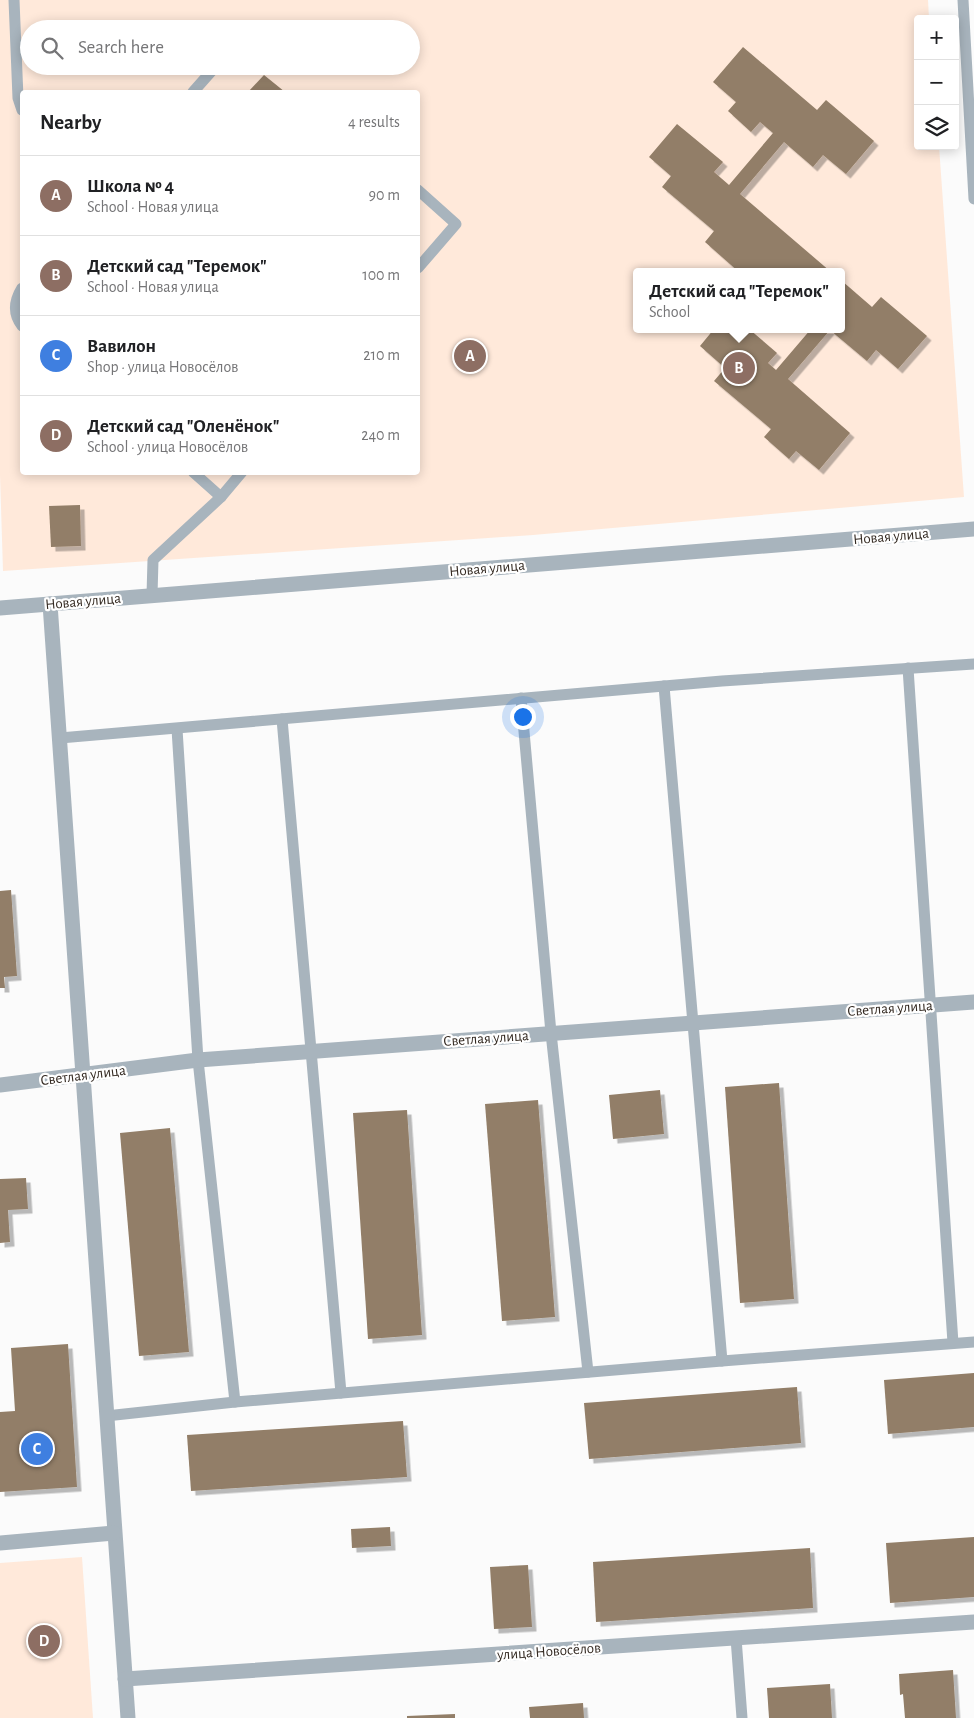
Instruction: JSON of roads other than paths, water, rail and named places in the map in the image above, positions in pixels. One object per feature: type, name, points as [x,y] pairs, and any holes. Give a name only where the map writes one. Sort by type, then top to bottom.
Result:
[{"type":"street","name":"Новая улица","points":[[0,608],[974,529]]},
{"type":"street","points":[[50,604],[128,1718]]},
{"type":"street","name":"Светлая улица","points":[[0,1085],[198,1060],[974,1002]]},
{"type":"street","points":[[0,1543],[114,1533]]},
{"type":"street","name":"улица Новосёлов","points":[[125,1679],[974,1622]]},
{"type":"lane","points":[[14,0],[18,98],[20,104]]},
{"type":"lane","points":[[963,0],[974,199]]},
{"type":"lane","points":[[195,90],[208,75]]},
{"type":"lane","points":[[420,192],[456,224],[420,266]]},
{"type":"lane","points":[[20,291],[16,297],[14,310],[20,322]]},
{"type":"lane","points":[[195,475],[221,497]]},
{"type":"lane","points":[[152,595],[153,560],[221,497],[239,475]]},
{"type":"lane","points":[[60,738],[664,686],[974,664]]},
{"type":"lane","points":[[908,668],[953,1343]]},
{"type":"lane","points":[[664,686],[722,1361]]},
{"type":"lane","points":[[521,698],[551,1034],[588,1372]]},
{"type":"lane","points":[[282,719],[341,1393]]},
{"type":"lane","points":[[177,729],[198,1060],[234,1402]]},
{"type":"lane","points":[[106,1416],[234,1402],[974,1342]]},
{"type":"lane","points":[[736,1638],[742,1718]]},
{"type":"place","name":"Школа № 4","points":[[470,356]]},
{"type":"place","name":"Детский сад \"Теремок\"","points":[[739,368]]},
{"type":"place","name":"Вавилон","points":[[37,1449]]},
{"type":"place","name":"Детский сад \"Оленёнок\"","points":[[44,1641]]}]
